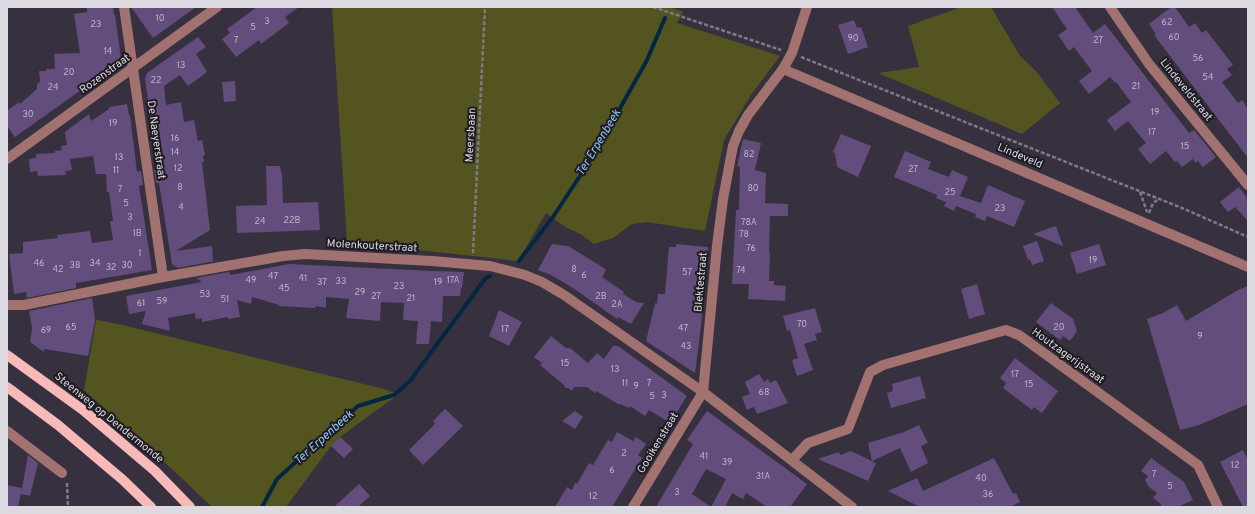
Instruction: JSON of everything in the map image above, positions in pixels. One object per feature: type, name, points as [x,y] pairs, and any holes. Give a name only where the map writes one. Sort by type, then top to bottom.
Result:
[{"type":"main road","name":"Steenweg op Dendermonde","points":[[7,355],[89,415],[155,471],[190,507]]},
{"type":"main road","points":[[7,387],[58,425],[123,480],[150,507]]},
{"type":"street","name":"De Naeyerstraat","points":[[124,7],[163,277]]},
{"type":"street","name":"Rozenstraat","points":[[7,159],[217,7]]},
{"type":"street","name":"Blektestraat","points":[[703,392],[716,246],[733,146],[748,115],[783,69],[792,53],[807,7]]},
{"type":"street","name":"Lindeveldstraat","points":[[1110,7],[1149,64],[1248,185]]},
{"type":"street","name":"Lindeveld","points":[[783,69],[1248,267]]},
{"type":"street","name":"Molenkouterstraat","points":[[7,305],[24,305],[163,277],[284,256],[305,254],[473,264],[513,271],[542,282],[564,295],[703,392]]},
{"type":"street","name":"Houtzagerijstraat","points":[[792,460],[808,443],[848,429],[870,372],[883,365],[1006,330],[1019,334],[1198,466],[1218,507]]},
{"type":"street","points":[[703,392],[852,507]]},
{"type":"street","name":"Gooikenstraat","points":[[633,507],[703,392]]},
{"type":"street","points":[[7,431],[62,473]]},
{"type":"path","name":"Meersbaan","points":[[473,264],[486,7]]},
{"type":"path","points":[[653,7],[792,53],[1140,191],[1248,237]]},
{"type":"path","points":[[1140,191],[1148,215],[1153,203],[1159,199]]},
{"type":"path","points":[[62,473],[67,483],[68,507]]},
{"type":"shaded area","points":[[332,7],[670,7],[683,12],[677,23],[780,56],[751,95],[724,140],[705,231],[647,222],[632,224],[613,238],[594,244],[546,213],[518,261],[347,242]]},
{"type":"shaded area","points":[[961,7],[991,7],[1020,56],[1036,71],[1060,103],[1022,134],[878,73],[919,67],[908,26]]},
{"type":"shaded area","points":[[96,320],[118,324],[380,388],[399,394],[340,437],[331,446],[286,507],[212,507],[84,390]]},
{"type":"building","points":[[87,7],[113,7],[121,59],[119,63],[15,137],[7,126],[7,111],[19,102],[20,104],[37,89],[37,84],[40,82],[39,71],[55,69],[54,54],[80,53],[74,14],[87,12]]},
{"type":"building","points":[[131,7],[196,7],[153,38]]},
{"type":"building","points":[[257,7],[299,7],[285,17],[289,23],[261,44],[259,40],[236,57],[222,39],[230,33],[227,29]]},
{"type":"building","points":[[1052,7],[1075,7],[1093,33],[1105,24],[1189,133],[1194,130],[1216,157],[1203,167],[1198,161],[1196,163],[1193,159],[1182,167],[1177,161],[1175,162],[1166,151],[1150,164],[1138,149],[1146,143],[1128,121],[1115,131],[1107,120],[1131,102],[1116,82],[1115,83],[1110,77],[1089,94],[1079,81],[1092,71],[1074,47],[1069,51],[1058,35],[1067,29]]},
{"type":"building","points":[[1171,7],[1175,7],[1189,27],[1195,23],[1202,33],[1206,30],[1233,65],[1227,69],[1232,75],[1222,82],[1238,103],[1242,100],[1248,109],[1248,158],[1154,35],[1156,34],[1149,24]]},
{"type":"building","points":[[854,20],[857,28],[861,27],[868,47],[848,54],[838,25]]},
{"type":"building","points":[[198,37],[206,47],[196,54],[207,72],[188,86],[180,75],[164,86],[166,105],[181,102],[184,122],[194,120],[198,141],[202,140],[205,155],[203,156],[204,162],[202,162],[210,230],[176,251],[212,246],[213,261],[220,260],[178,268],[172,264],[159,183],[156,183],[154,170],[158,169],[145,79],[147,73]]},
{"type":"building","points":[[235,81],[236,101],[224,102],[222,82]]},
{"type":"building","points":[[127,104],[130,115],[137,172],[141,171],[143,185],[139,186],[152,270],[76,283],[76,288],[27,298],[26,292],[14,294],[9,254],[23,253],[23,242],[58,238],[57,235],[90,231],[92,243],[113,240],[110,221],[113,221],[109,192],[107,192],[106,174],[96,174],[93,156],[70,159],[72,170],[65,171],[66,175],[38,176],[37,171],[30,172],[29,159],[36,158],[36,154],[55,153],[55,151],[62,150],[61,146],[67,145],[65,132],[89,114],[91,121],[109,109],[109,107]]},
{"type":"building","points":[[841,134],[871,146],[858,177],[837,167],[835,153],[833,152]]},
{"type":"building","points":[[743,139],[761,143],[755,170],[766,173],[765,203],[788,204],[788,216],[770,216],[769,281],[774,281],[774,285],[786,286],[785,301],[748,299],[749,284],[732,284],[736,210],[739,210],[740,167],[737,166]]},
{"type":"building","points":[[905,151],[931,162],[928,169],[949,177],[952,170],[968,177],[960,196],[981,203],[988,185],[1025,201],[1014,227],[987,216],[985,221],[975,217],[976,214],[956,206],[954,211],[944,206],[946,202],[936,198],[937,195],[894,177]]},
{"type":"building","points":[[266,166],[280,166],[282,173],[283,203],[318,202],[320,230],[237,233],[236,206],[267,205]]},
{"type":"building","points":[[1239,187],[1248,199],[1248,221],[1235,207],[1228,212],[1220,202]]},
{"type":"building","points":[[1056,226],[1063,246],[1033,234]]},
{"type":"building","points":[[1037,241],[1044,261],[1032,265],[1030,259],[1028,260],[1023,246]]},
{"type":"building","points":[[552,244],[568,246],[599,265],[606,270],[602,277],[624,292],[623,294],[636,302],[644,303],[631,324],[618,317],[617,319],[570,286],[551,275],[538,270]]},
{"type":"building","points":[[676,244],[708,247],[695,373],[646,341],[655,303],[657,304],[658,294],[665,294],[669,247],[676,247]]},
{"type":"building","points":[[1099,244],[1106,265],[1077,274],[1070,253]]},
{"type":"building","points":[[289,264],[464,272],[460,296],[443,296],[442,322],[431,321],[429,344],[416,344],[418,321],[403,320],[404,303],[381,302],[380,321],[346,318],[349,299],[326,297],[326,308],[316,306],[315,308],[279,306],[252,297],[251,304],[237,300],[240,317],[228,319],[228,317],[202,322],[202,318],[196,319],[195,313],[168,318],[170,331],[142,324],[146,311],[129,314],[126,296],[202,282],[196,278],[229,272],[231,275]]},
{"type":"building","points":[[977,284],[985,314],[969,319],[961,289]]},
{"type":"building","points":[[1248,286],[1248,404],[1199,425],[1180,430],[1147,319],[1163,313],[1177,305],[1186,321],[1238,290]]},
{"type":"building","points":[[92,298],[95,320],[88,356],[44,349],[44,352],[30,342],[32,328],[29,311]]},
{"type":"building","points":[[1051,303],[1073,319],[1077,331],[1070,341],[1063,336],[1060,340],[1036,322]]},
{"type":"building","points":[[815,308],[822,332],[815,334],[817,340],[804,344],[813,370],[797,376],[792,360],[798,358],[790,330],[787,331],[783,316]]},
{"type":"building","points":[[499,310],[522,322],[509,346],[489,336]]},
{"type":"building","points":[[551,336],[566,348],[570,348],[588,363],[597,353],[604,359],[613,346],[618,346],[687,396],[670,423],[649,410],[645,416],[630,406],[629,408],[620,405],[596,391],[595,393],[587,387],[574,387],[572,391],[565,388],[564,385],[540,365],[542,363],[534,357]]},
{"type":"building","points":[[1015,358],[1058,391],[1042,413],[1034,407],[1032,410],[1003,388],[1006,383],[1000,378]]},
{"type":"building","points":[[759,374],[764,382],[768,379],[770,383],[776,380],[788,403],[757,414],[754,407],[747,410],[742,397],[750,394],[745,382]]},
{"type":"building","points":[[920,376],[926,398],[891,408],[887,393],[893,391],[892,384]]},
{"type":"building","points":[[445,409],[463,426],[423,465],[409,450],[435,424],[433,421]]},
{"type":"building","points":[[575,411],[583,417],[575,429],[562,421]]},
{"type":"building","points":[[707,411],[807,484],[790,507],[767,507],[746,493],[743,499],[732,493],[725,507],[711,507],[656,507],[693,444],[687,440]],"holes":[[[706,469],[726,479],[711,507],[692,494]]]},
{"type":"building","points":[[919,425],[928,443],[921,446],[928,463],[911,472],[900,448],[872,461],[868,443],[904,432]]},
{"type":"building","points":[[617,432],[633,441],[636,437],[646,444],[638,455],[642,458],[612,507],[555,507],[567,487],[572,490],[589,463],[593,465],[608,440],[612,442]]},
{"type":"building","points":[[340,437],[353,449],[344,458],[331,446]]},
{"type":"building","points":[[1243,450],[1248,460],[1248,507],[1243,507],[1220,462]]},
{"type":"building","points":[[851,451],[876,463],[868,481],[818,459],[839,452],[840,455]]},
{"type":"building","points":[[28,455],[38,463],[30,496],[21,494]]},
{"type":"building","points":[[994,458],[1013,494],[1016,493],[1020,502],[1010,507],[920,507],[888,491],[917,478],[923,491]]},
{"type":"building","points":[[1151,458],[1184,482],[1193,500],[1178,507],[1162,507],[1160,503],[1153,498],[1157,493],[1149,487],[1145,480],[1148,476],[1141,471]]},
{"type":"building","points":[[359,484],[370,496],[358,507],[334,507]]},
{"type":"building","points":[[7,485],[22,488],[18,507],[7,507]]},
{"type":"waterway","name":"Ter Erpenbeek","points":[[519,261],[553,217],[595,153],[647,60],[665,18]]},
{"type":"waterway","name":"Ter Erpenbeek","points":[[262,507],[277,479],[358,406],[394,395],[410,381],[485,279],[490,276]]}]
